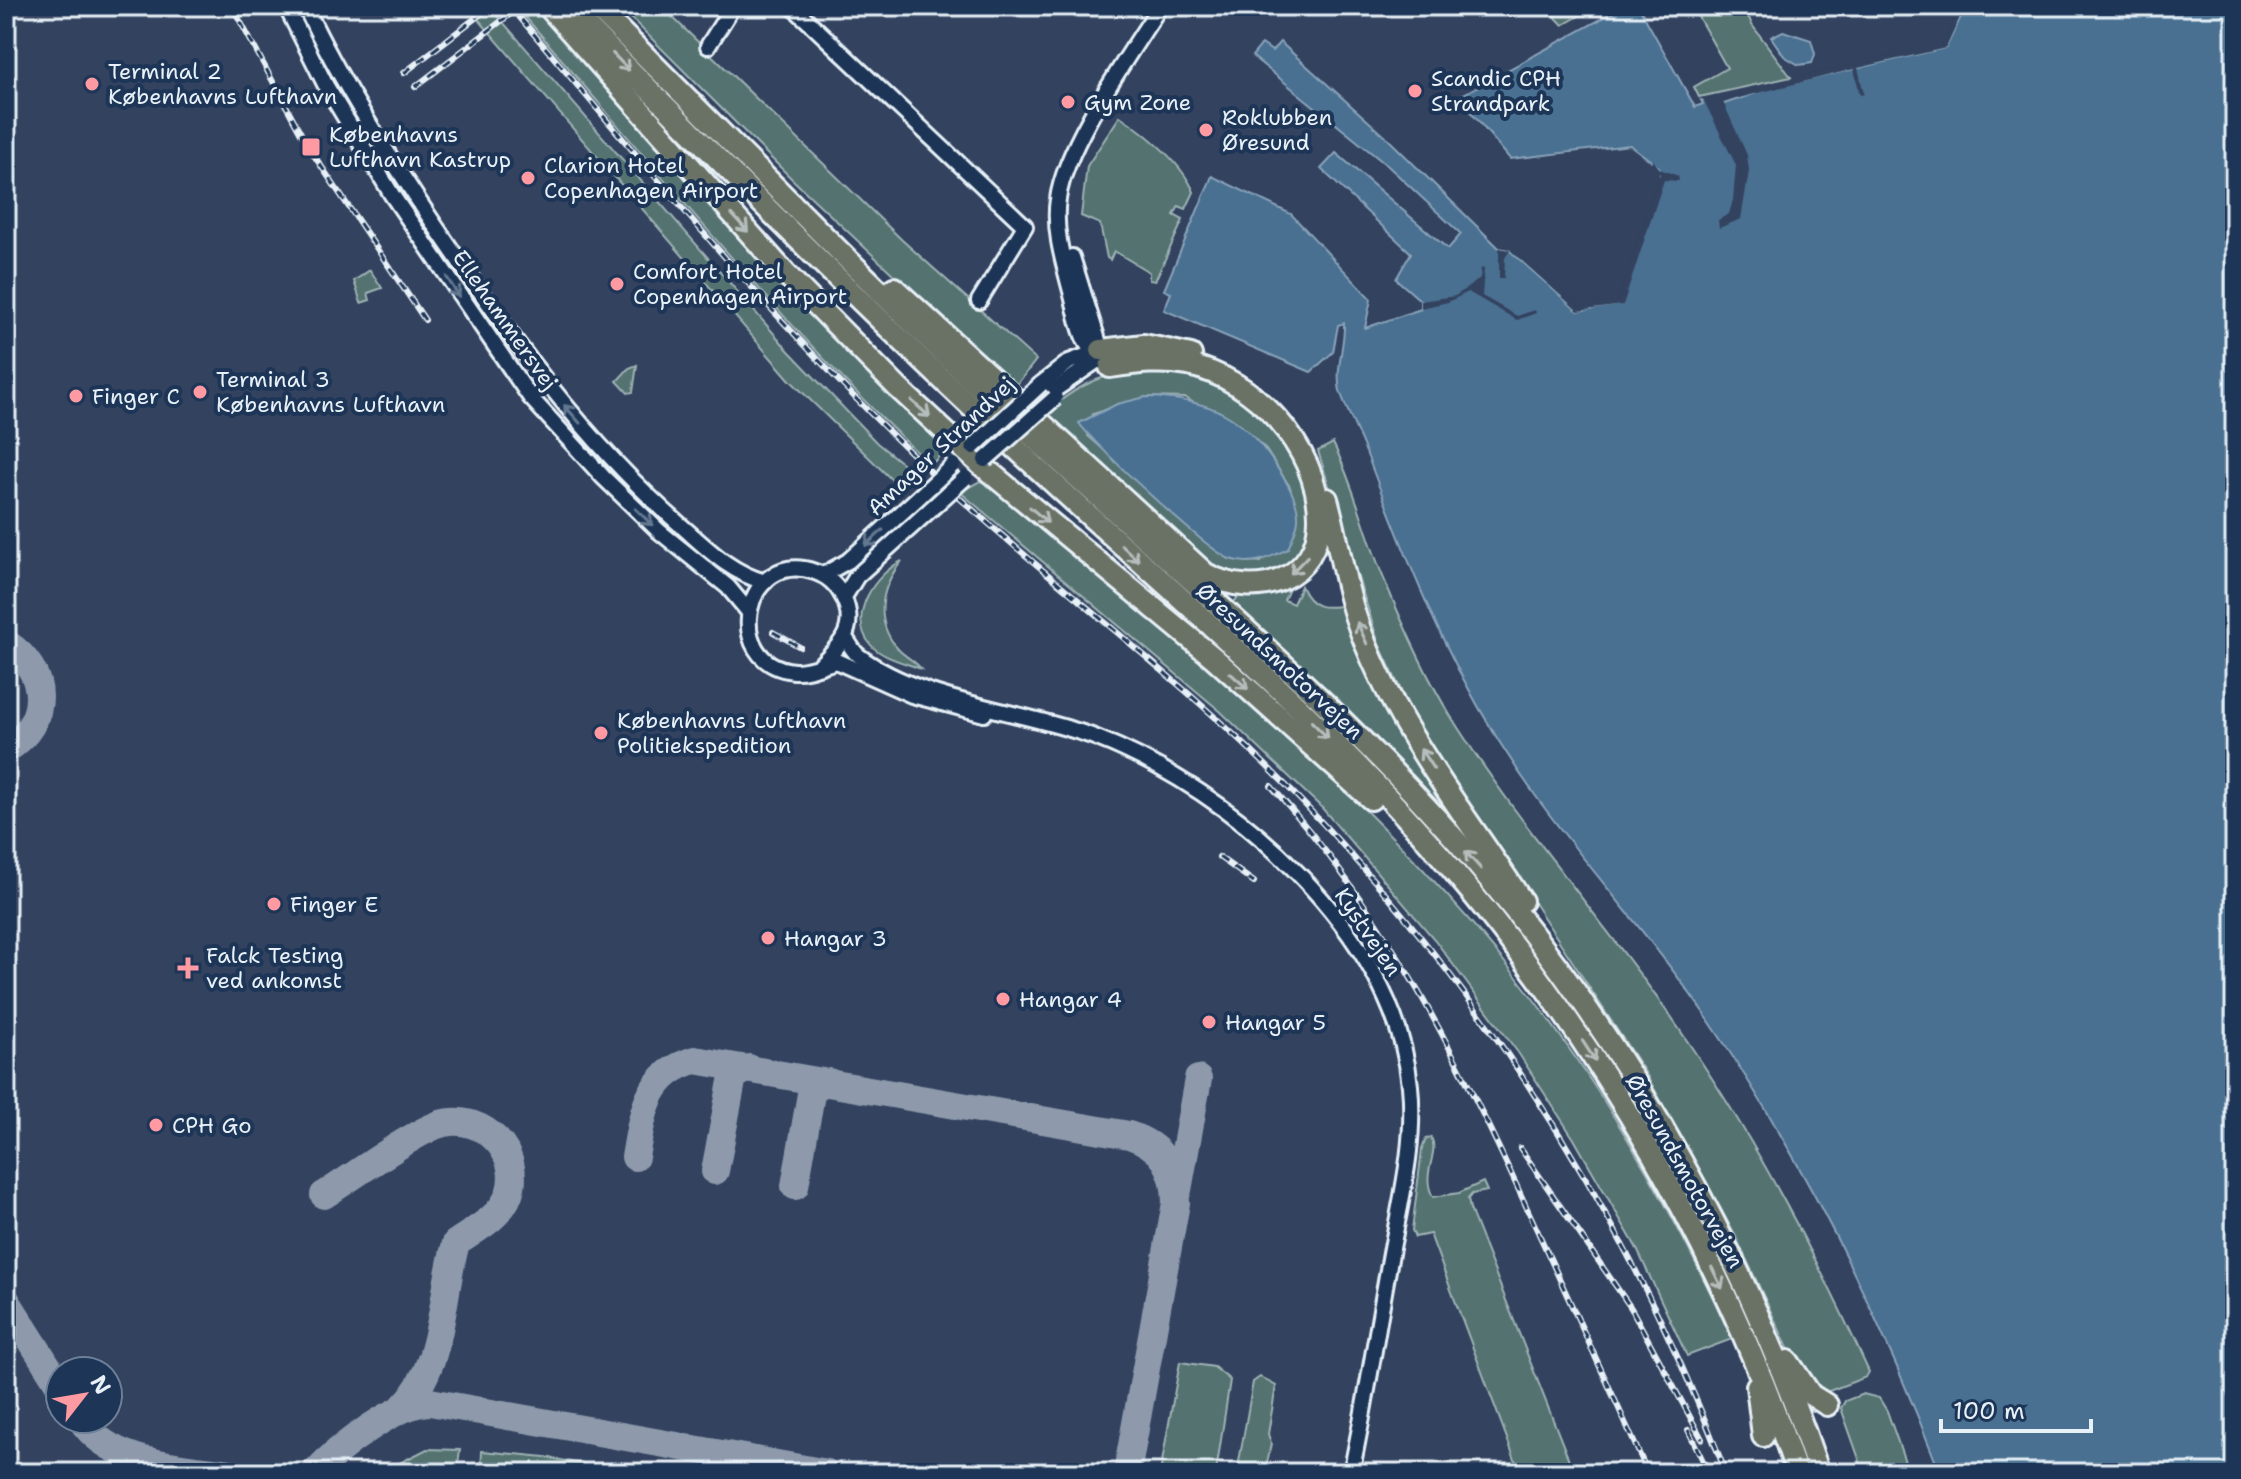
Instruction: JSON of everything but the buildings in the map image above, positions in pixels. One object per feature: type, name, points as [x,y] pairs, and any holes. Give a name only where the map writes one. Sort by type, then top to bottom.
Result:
[{"type":"highway","points":[[548,6],[785,273],[971,461],[1214,658],[1375,802],[1545,987]]},
{"type":"highway","name":"Øresundsmotorvejen","points":[[567,6],[855,299],[1314,724],[1381,791],[1469,889],[1545,987],[1620,1099],[1659,1166],[1698,1238],[1747,1345],[1797,1473]]},
{"type":"highway","name":"Øresundsmotorvejen","points":[[595,6],[933,344],[1372,752],[1483,871],[1606,1033],[1696,1190],[1762,1324],[1819,1473]]},
{"type":"highway","points":[[702,113],[756,158],[1199,568],[1219,581],[1250,588],[1272,584],[1298,569],[1314,545],[1319,507],[1303,459],[1272,414],[1240,387],[1200,368],[1100,358]]},
{"type":"highway","points":[[1100,358],[1144,345],[1213,362],[1258,388],[1296,429],[1320,475],[1357,620],[1389,695],[1424,756],[1606,1033]]},
{"type":"highway","points":[[1762,1324],[1779,1343],[1796,1377],[1811,1395],[1827,1405]]},
{"type":"highway","points":[[1747,1345],[1744,1352],[1756,1383],[1763,1436]]},
{"type":"street","name":"Ellehammersvej","points":[[286,6],[304,44],[392,195],[530,397],[603,477],[660,532],[728,587],[748,611]]},
{"type":"street","name":"Ellehammersvej","points":[[305,6],[319,36],[408,185],[542,378],[662,509],[727,565],[744,576],[765,582]]},
{"type":"street","points":[[708,46],[733,6]]},
{"type":"street","points":[[792,6],[1025,226],[979,301]]},
{"type":"street","points":[[1100,358],[1072,260],[1066,218],[1071,176],[1082,135],[1157,12],[1142,6]]},
{"type":"street","points":[[304,44],[319,36]]},
{"type":"street","name":"Amager Strandvej","points":[[823,575],[848,561],[921,495],[1015,431],[1049,392],[1069,362],[1100,358]]},
{"type":"street","name":"Amager Strandvej","points":[[844,597],[857,576],[932,508],[971,461],[1049,392],[1082,378],[1100,358]]},
{"type":"street","points":[[793,569],[823,575],[844,597],[848,618],[844,637],[820,665],[793,671],[770,662],[751,637],[748,611],[765,582],[793,569]]},
{"type":"street","name":"Kystvejen","points":[[844,637],[858,655],[895,675],[1122,748],[1189,783],[1229,809],[1273,847],[1313,890],[1351,940],[1384,996],[1397,1028],[1410,1084],[1410,1143],[1351,1473]]},
{"type":"street","name":"Kystvejen","points":[[820,665],[836,661],[939,703],[1012,720],[1028,719]]},
{"type":"green space","points":[[467,6],[489,6],[789,351],[877,443],[908,468],[897,485],[790,380]]},
{"type":"green space","points":[[535,6],[751,248],[937,435],[943,452],[931,465],[823,358],[720,244],[521,12]]},
{"type":"green space","points":[[619,6],[661,6],[902,240],[1036,360],[1014,388],[792,179]]},
{"type":"green space","points":[[1545,6],[1591,6],[1593,8],[1563,25]]},
{"type":"green space","points":[[1692,6],[1744,6],[1752,25],[1791,77],[1699,97],[1694,87],[1727,68]]},
{"type":"green space","points":[[1120,116],[1163,150],[1181,170],[1194,192],[1186,209],[1179,206],[1174,215],[1183,220],[1155,281],[1149,280],[1149,272],[1114,251],[1110,260],[1107,258],[1100,224],[1081,216],[1087,166]]},
{"type":"green space","points":[[370,270],[382,288],[368,293],[370,300],[361,303],[354,281]]},
{"type":"green space","points":[[637,365],[633,392],[628,393],[617,381],[629,368]]},
{"type":"green space","points":[[1134,370],[1203,377],[1243,400],[1279,433],[1301,472],[1308,501],[1308,528],[1300,551],[1286,568],[1265,576],[1237,575],[1203,561],[1043,415],[1085,385]],"holes":[[[1146,397],[1186,398],[1264,447],[1290,487],[1298,518],[1261,562],[1229,559],[1088,436],[1093,414]]]},
{"type":"green space","points":[[1333,443],[1391,596],[1440,699],[1478,758],[1663,1006],[1717,1087],[1809,1247],[1869,1372],[1866,1377],[1821,1394],[1795,1363],[1735,1235],[1646,1074],[1417,724],[1379,644],[1318,451]]},
{"type":"green space","points":[[980,481],[989,484],[1250,702],[1376,820],[1462,911],[1547,1017],[1607,1105],[1661,1197],[1732,1339],[1687,1356],[1636,1247],[1574,1139],[1519,1054],[1435,940],[1322,808],[1220,711],[960,492]]},
{"type":"green space","points":[[902,561],[885,593],[885,628],[901,652],[921,669],[874,649],[864,633],[863,608],[867,596],[882,575]]},
{"type":"green space","points":[[1202,575],[1234,602],[1239,596],[1231,589],[1294,578],[1284,600],[1293,604],[1301,586],[1309,599],[1319,606],[1346,605],[1504,883],[1406,771]]},
{"type":"green space","points":[[1431,1137],[1433,1150],[1428,1180],[1433,1197],[1459,1193],[1483,1182],[1487,1191],[1472,1194],[1468,1199],[1470,1209],[1574,1473],[1520,1473],[1430,1234],[1415,1237],[1412,1230],[1422,1149],[1426,1139]]},
{"type":"green space","points":[[1180,1362],[1214,1367],[1230,1380],[1216,1473],[1160,1473]]},
{"type":"green space","points":[[1260,1377],[1276,1386],[1268,1434],[1271,1443],[1268,1459],[1260,1473],[1237,1473],[1253,1382]]},
{"type":"green space","points":[[1863,1394],[1879,1398],[1887,1411],[1909,1473],[1864,1473],[1841,1408],[1845,1401]]},
{"type":"green space","points":[[427,1449],[460,1450],[457,1473],[380,1473]]},
{"type":"green space","points":[[482,1451],[545,1457],[629,1473],[481,1473]]},
{"type":"water","points":[[1625,6],[1643,6],[1641,11],[1695,107],[1703,104],[1701,100],[1724,104],[1768,89],[1946,48],[1966,6],[2235,6],[2235,1473],[1940,1473],[1864,1294],[1773,1121],[1683,984],[1535,795],[1507,755],[1460,674],[1403,549],[1340,391],[1344,323],[1338,325],[1333,352],[1311,372],[1164,310],[1171,293],[1164,290],[1212,176],[1291,214],[1371,299],[1365,328],[1421,309],[1421,301],[1396,279],[1411,253],[1321,169],[1336,153],[1448,249],[1461,234],[1389,167],[1252,56],[1262,44],[1272,51],[1280,42],[1386,137],[1499,248],[1509,250],[1578,311],[1622,304],[1661,179],[1659,167],[1630,145],[1510,159],[1458,97]]},
{"type":"water","points":[[1783,31],[1811,40],[1815,54],[1812,63],[1799,65],[1784,56],[1771,37]]},
{"type":"water","points":[[1146,397],[1170,398],[1209,407],[1240,424],[1254,437],[1280,472],[1295,501],[1298,523],[1288,549],[1253,562],[1230,559],[1218,552],[1152,496],[1079,423],[1117,404]]},
{"type":"pier","points":[[1960,6],[1965,6],[1946,48],[1858,68],[1864,94],[1860,95],[1854,69],[1723,102],[1747,155],[1749,171],[1741,219],[1719,228],[1718,220],[1729,214],[1733,200],[1736,165],[1702,97],[1723,100],[1767,85],[1944,44]]},
{"type":"pier","points":[[1653,160],[1660,169],[1678,176],[1679,181],[1664,180],[1623,305],[1578,311],[1510,250],[1517,252],[1580,307],[1618,301],[1660,174],[1651,164]]},
{"type":"pier","points":[[1499,248],[1510,250],[1505,258],[1504,278],[1499,278]]},
{"type":"pier","points":[[1481,268],[1484,269],[1482,296],[1517,316],[1535,310],[1536,313],[1517,320],[1468,292],[1448,302],[1421,308],[1421,301],[1455,296],[1473,284],[1480,278]]},
{"type":"taxiway","points":[[6,643],[20,654],[30,668],[39,696],[31,725],[21,739],[6,750]]},
{"type":"taxiway","points":[[635,1157],[645,1111],[657,1085],[679,1066],[695,1060],[1129,1135],[1151,1145],[1170,1169],[1176,1203],[1127,1473]]},
{"type":"taxiway","points":[[715,1171],[733,1076],[749,1068]]},
{"type":"taxiway","points":[[1178,1190],[1198,1079]]},
{"type":"taxiway","points":[[795,1186],[811,1094],[818,1085],[829,1082]]},
{"type":"taxiway","points":[[324,1195],[402,1144],[444,1123],[459,1122],[486,1131],[497,1140],[510,1165],[512,1179],[509,1194],[500,1210],[456,1243],[434,1352],[426,1373],[401,1409]]},
{"type":"taxiway","points":[[6,1300],[44,1361]]},
{"type":"taxiway","points":[[315,1473],[368,1428],[401,1410],[430,1402],[827,1473]]},
{"type":"taxiway","points":[[94,1435],[128,1455],[148,1461],[231,1473]]},
{"type":"railway","points":[[232,6],[309,148],[425,320]]},
{"type":"railway","points":[[404,73],[491,6]]},
{"type":"railway","points":[[510,6],[704,234],[857,399],[951,490],[1245,745],[1323,823],[1395,906],[1463,992],[1526,1082],[1584,1175],[1684,1371],[1726,1473]]},
{"type":"railway","points":[[415,87],[521,6]]},
{"type":"railway","points":[[773,632],[800,647]]},
{"type":"railway","points":[[1271,786],[1351,886],[1419,992],[1505,1160],[1648,1473]]},
{"type":"railway","points":[[1219,857],[1254,882]]},
{"type":"railway","points":[[1520,1148],[1631,1308],[1702,1439]]},
{"type":"railway","points":[[1688,1430],[1709,1473]]},
{"type":"place","name":"Terminal 2 Københavns Lufthavn","points":[[92,84]]},
{"type":"place","name":"Scandic CPH Strandpark","points":[[1415,91]]},
{"type":"place","name":"Gym Zone","points":[[1068,102]]},
{"type":"place","name":"Roklubben Øresund","points":[[1206,130]]},
{"type":"place","name":"Københavns Lufthavn Kastrup","points":[[311,147]]},
{"type":"place","name":"Clarion Hotel Copenhagen Airport","points":[[528,178]]},
{"type":"place","name":"Comfort Hotel Copenhagen Airport","points":[[617,284]]},
{"type":"place","name":"Terminal 3 Københavns Lufthavn","points":[[200,392]]},
{"type":"place","name":"Finger C","points":[[76,396]]},
{"type":"place","name":"Københavns Lufthavn Politiekspedition","points":[[601,733]]},
{"type":"place","name":"Finger E","points":[[274,904]]},
{"type":"place","name":"Hangar 3","points":[[768,938]]},
{"type":"place","name":"Falck Testing ved ankomst","points":[[188,968]]},
{"type":"place","name":"Hangar 4","points":[[1003,999]]},
{"type":"place","name":"Hangar 5","points":[[1209,1022]]},
{"type":"place","name":"CPH Go","points":[[156,1125]]}]
